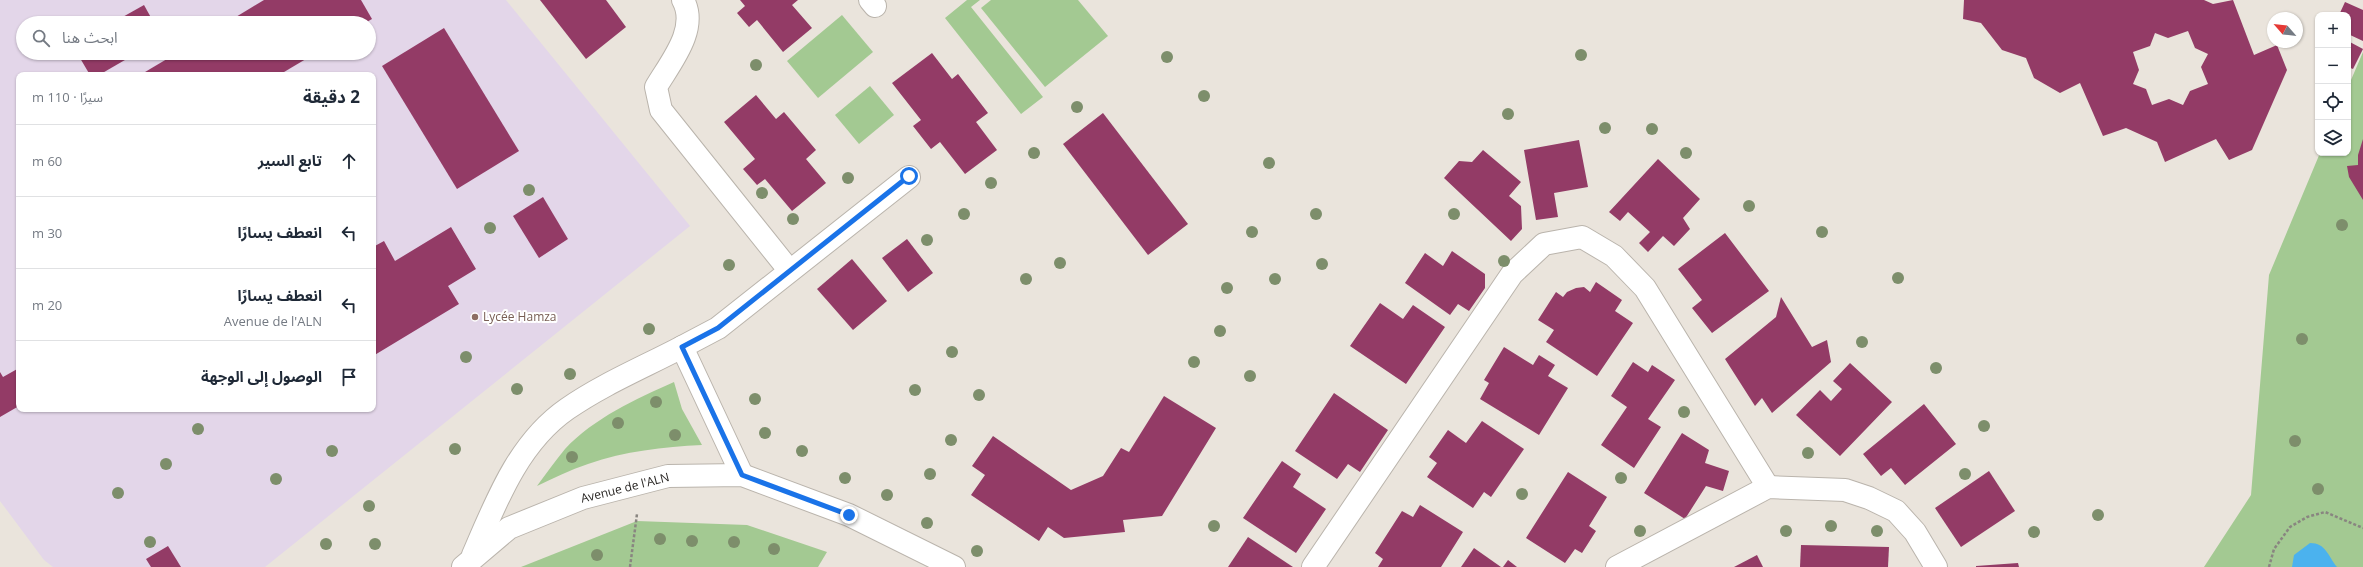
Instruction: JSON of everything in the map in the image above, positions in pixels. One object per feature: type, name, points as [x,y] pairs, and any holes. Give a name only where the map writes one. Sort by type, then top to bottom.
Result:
[{"type":"street","points":[[684,0],[687,7],[686,36],[656,86],[661,110],[789,270]]},
{"type":"street","points":[[468,563],[499,493],[538,436],[566,410],[592,394],[718,328],[909,176]]},
{"type":"street","points":[[1313,567],[1512,274],[1544,244],[1582,237],[1614,256],[1645,288],[1768,487]]},
{"type":"street","points":[[682,347],[742,475]]},
{"type":"street","name":"Avenue de l'ALN","points":[[468,563],[509,528],[583,498],[668,476],[742,475],[849,515],[954,567]]},
{"type":"street","points":[[1617,567],[1768,487],[1845,490],[1869,498],[1896,511],[1915,532],[1936,567]]},
{"type":"path","points":[[630,567],[640,483]]},
{"type":"path","points":[[2269,567],[2274,549],[2290,527],[2307,517],[2325,512],[2363,528]]},
{"type":"shaded area","name":"Lycée Hamza","points":[[0,0],[506,0],[690,226],[265,567],[53,567],[44,560],[0,501]]},
{"type":"green space","points":[[967,0],[980,0],[971,7],[1043,97],[1021,114],[945,18]]},
{"type":"green space","points":[[991,0],[1078,0],[1108,36],[1045,87],[981,8]]},
{"type":"green space","points":[[842,15],[873,52],[818,98],[787,61]]},
{"type":"green space","points":[[2363,52],[2363,567],[2204,567],[2251,495],[2269,275],[2319,156],[2351,156],[2351,80]]},
{"type":"green space","points":[[870,86],[894,115],[859,144],[835,115]]},
{"type":"green space","points":[[674,382],[682,409],[702,445],[659,448],[616,456],[581,466],[537,486],[565,449],[589,428],[630,402]]},
{"type":"green space","points":[[637,521],[747,525],[827,552],[818,567],[521,567]]},
{"type":"water","points":[[2310,543],[2320,545],[2337,567],[2292,567],[2294,555]]},
{"type":"building","points":[[264,0],[361,0],[370,16],[238,16]]},
{"type":"building","points":[[540,0],[606,0],[626,27],[586,59]]},
{"type":"building","points":[[740,0],[798,0],[792,5],[812,28],[783,52],[757,20],[749,27],[737,13],[745,6]]},
{"type":"building","points":[[1964,0],[2204,0],[2213,4],[2233,0],[2254,55],[2270,48],[2278,48],[2287,70],[2252,150],[2229,160],[2216,139],[2165,162],[2157,142],[2126,128],[2103,136],[2080,83],[2060,93],[2034,78],[2026,58],[2002,50],[1981,23],[1963,19]],"holes":[[[2188,31],[2195,48],[2208,54],[2201,67],[2208,84],[2190,91],[2183,105],[2169,99],[2152,105],[2146,89],[2133,84],[2139,70],[2133,52],[2150,46],[2155,33],[2168,38]]]},
{"type":"building","points":[[2345,2],[2363,10],[2363,41],[2351,35],[2351,12],[2340,12]]},
{"type":"building","points":[[144,5],[150,16],[124,16]]},
{"type":"building","points":[[444,28],[519,151],[457,189],[382,66]]},
{"type":"building","points":[[2351,43],[2363,49],[2353,69],[2351,68]]},
{"type":"building","points":[[932,53],[952,79],[958,74],[988,113],[976,122],[997,150],[965,174],[940,142],[931,149],[913,126],[921,120],[892,83]]},
{"type":"building","points":[[81,60],[125,60],[104,72],[88,72]]},
{"type":"building","points":[[165,60],[304,60],[284,72],[145,72]]},
{"type":"building","points":[[756,95],[776,119],[784,112],[816,150],[806,159],[826,183],[792,211],[765,179],[757,185],[743,169],[755,159],[724,122]]},
{"type":"building","points":[[1103,113],[1188,224],[1148,255],[1063,144]]},
{"type":"building","points":[[2363,139],[2363,200],[2349,177],[2347,166],[2358,165],[2358,155]]},
{"type":"building","points":[[1579,140],[1588,187],[1554,193],[1558,217],[1536,220],[1524,150]]},
{"type":"building","points":[[1483,150],[1521,182],[1509,196],[1521,206],[1522,229],[1511,241],[1444,178],[1459,161],[1472,162]]},
{"type":"building","points":[[1658,159],[1700,199],[1683,218],[1690,229],[1674,246],[1663,236],[1648,252],[1639,243],[1650,232],[1628,212],[1620,221],[1609,212]]},
{"type":"building","points":[[543,197],[568,239],[539,258],[513,216]]},
{"type":"building","points":[[451,227],[476,269],[448,286],[459,304],[376,354],[376,245],[384,241],[395,261]]},
{"type":"building","points":[[1725,233],[1769,291],[1712,333],[1692,308],[1702,300],[1678,269]]},
{"type":"building","points":[[907,239],[933,273],[908,292],[882,258]]},
{"type":"building","points":[[1452,251],[1485,274],[1485,288],[1469,311],[1458,304],[1450,315],[1405,283],[1425,253],[1443,266]]},
{"type":"building","points":[[852,259],[887,301],[853,330],[817,289]]},
{"type":"building","points":[[1596,282],[1622,300],[1615,311],[1633,323],[1597,376],[1546,342],[1554,330],[1538,320],[1556,292],[1563,297],[1567,292],[1576,288],[1584,287],[1590,292]]},
{"type":"building","points":[[1781,297],[1812,347],[1827,340],[1831,362],[1772,413],[1762,398],[1755,406],[1725,359],[1776,317]]},
{"type":"building","points":[[1380,303],[1403,319],[1413,305],[1445,327],[1406,384],[1350,346]]},
{"type":"building","points":[[1504,347],[1533,365],[1539,355],[1555,365],[1548,376],[1568,388],[1539,435],[1480,399],[1489,383],[1484,380]]},
{"type":"building","points":[[1633,362],[1648,372],[1652,365],[1675,380],[1648,419],[1661,427],[1634,468],[1601,445],[1627,407],[1611,396]]},
{"type":"building","points":[[1850,363],[1892,402],[1840,456],[1796,415],[1820,390],[1831,401],[1842,389],[1833,381]]},
{"type":"building","points":[[16,370],[16,408],[0,417],[0,372],[3,377]]},
{"type":"building","points":[[1334,393],[1388,430],[1360,472],[1348,464],[1337,479],[1295,451]]},
{"type":"building","points":[[1164,396],[1216,428],[1162,516],[1123,520],[1125,532],[1064,538],[1048,527],[1039,541],[971,495],[985,475],[972,466],[993,436],[1071,490],[1103,476],[1121,448],[1129,452]]},
{"type":"building","points":[[1924,404],[1956,444],[1905,485],[1891,468],[1881,476],[1863,454]]},
{"type":"building","points":[[1482,421],[1524,449],[1491,497],[1484,492],[1473,508],[1427,477],[1437,463],[1429,457],[1448,430],[1466,443]]},
{"type":"building","points":[[1682,433],[1709,450],[1705,463],[1729,471],[1723,491],[1706,486],[1685,519],[1644,493]]},
{"type":"building","points":[[1282,461],[1301,474],[1293,487],[1326,509],[1296,553],[1243,518]]},
{"type":"building","points":[[1989,471],[2015,511],[1961,547],[1935,508]]},
{"type":"building","points":[[1568,472],[1607,497],[1589,526],[1596,531],[1582,553],[1575,549],[1565,563],[1526,538]]},
{"type":"building","points":[[1420,505],[1463,532],[1441,567],[1378,567],[1383,559],[1375,553],[1402,511],[1413,517]]},
{"type":"building","points":[[1248,537],[1293,567],[1228,567]]},
{"type":"building","points":[[1801,545],[1889,547],[1888,567],[1800,567]]},
{"type":"building","points":[[168,546],[181,567],[151,567],[146,559]]},
{"type":"building","points":[[1474,548],[1501,567],[1461,567]]},
{"type":"building","points":[[1757,555],[1763,567],[1734,567]]},
{"type":"building","points":[[1508,560],[1517,567],[1503,567]]},
{"type":"building","points":[[2018,563],[2019,567],[1976,567],[1976,566]]},
{"type":"place","name":"Lycée Hamza","points":[[475,317]]},
{"type":"route","points":[[849,515],[742,475],[682,347],[718,328],[909,176]]}]
